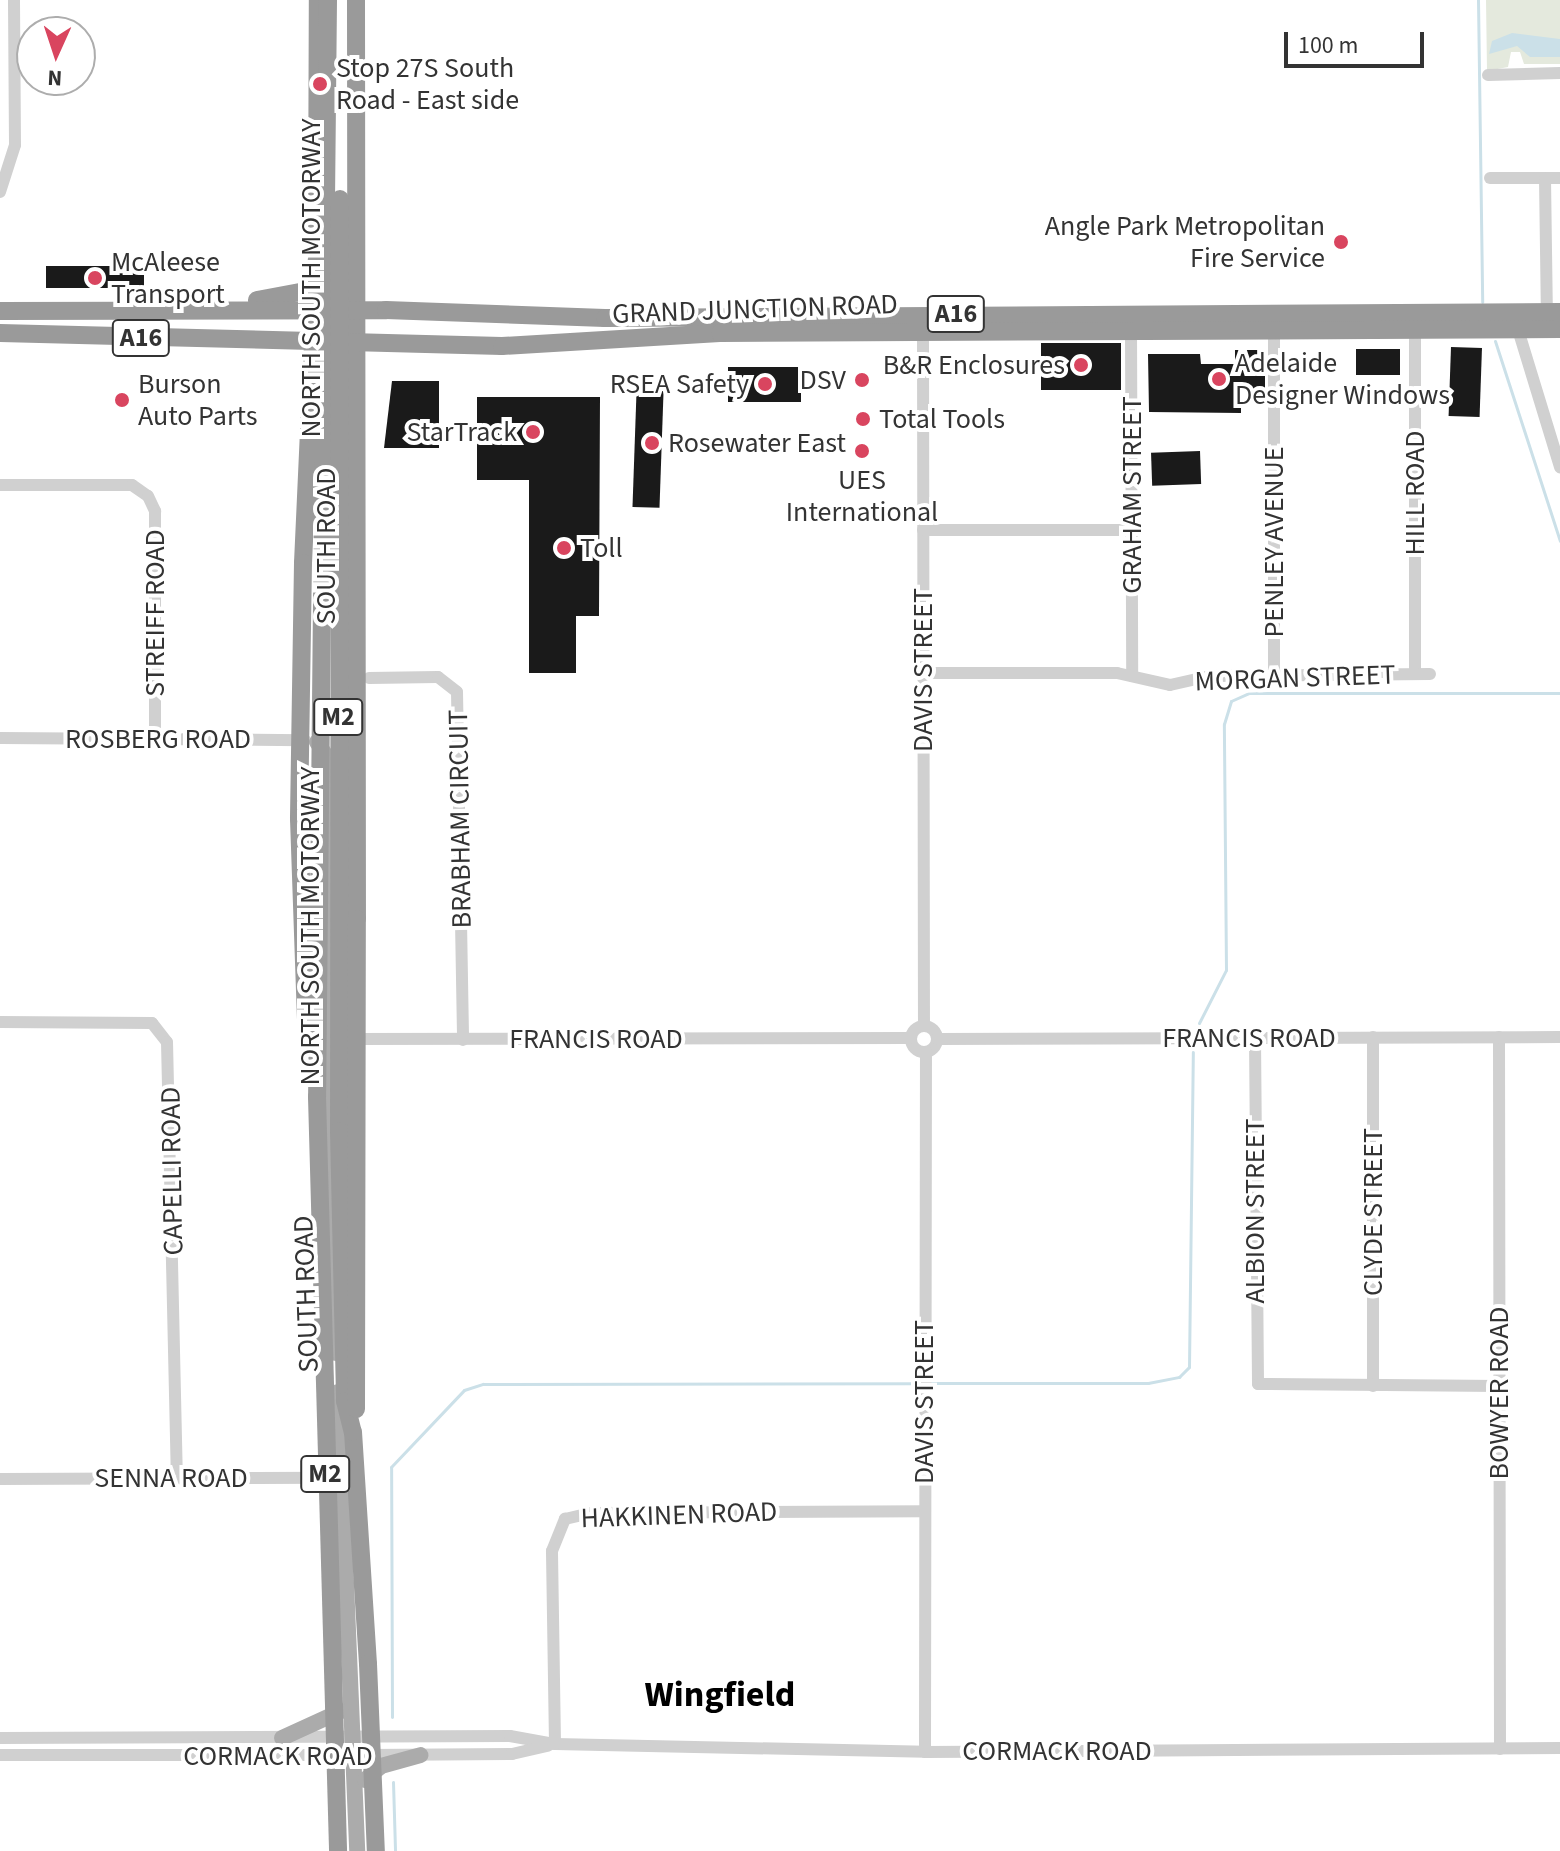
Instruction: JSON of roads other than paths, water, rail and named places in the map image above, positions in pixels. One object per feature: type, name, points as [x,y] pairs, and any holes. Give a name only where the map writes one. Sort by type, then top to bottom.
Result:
[{"type":"highway","points":[[317,1097],[300,895],[303,563],[317,272],[318,0]]},
{"type":"highway","name":"NORTH SOUTH MOTORWAY","points":[[328,0],[317,1097],[338,1851]]},
{"type":"highway","name":"NORTH SOUTH MOTORWAY","points":[[340,0],[339,1116],[345,1401],[353,1432],[376,1851]]},
{"type":"highway","name":"SOUTH ROAD","points":[[353,1432],[362,684],[354,660],[354,382],[361,228],[356,0]]},
{"type":"highway","points":[[361,228],[370,286],[386,310]]},
{"type":"highway","points":[[317,272],[343,284],[359,268]]},
{"type":"highway","points":[[228,311],[305,291],[317,272]]},
{"type":"highway","name":"GRAND JUNCTION ROAD","points":[[0,311],[358,309],[605,318],[923,324],[1554,320]]},
{"type":"highway","name":"GRAND JUNCTION ROAD","points":[[0,333],[357,338],[502,346],[923,324]]},
{"type":"highway","points":[[282,337],[313,371]]},
{"type":"highway","points":[[354,382],[367,354],[409,341]]},
{"type":"main road","name":"SOUTH ROAD","points":[[316,741],[330,762],[330,1038],[342,1478],[357,1851]]},
{"type":"main road","points":[[282,1738],[328,1722],[353,1701]]},
{"type":"main road","points":[[356,1787],[381,1766],[421,1755]]},
{"type":"street","points":[[0,192],[15,145],[14,0]]},
{"type":"street","points":[[1488,75],[1560,73]]},
{"type":"street","points":[[1490,178],[1560,178]]},
{"type":"street","points":[[1545,178],[1554,320]]},
{"type":"street","name":"HILL ROAD","points":[[1415,321],[1415,674]]},
{"type":"street","points":[[1516,321],[1560,467]]},
{"type":"street","name":"GRAHAM STREET","points":[[1131,322],[1132,676]]},
{"type":"street","name":"PENLEY AVENUE","points":[[1274,322],[1274,676]]},
{"type":"street","name":"DAVIS STREET","points":[[923,324],[924,1026]]},
{"type":"street","name":"STREIFF ROAD","points":[[0,485],[132,485],[148,496],[155,511],[155,739]]},
{"type":"street","points":[[923,530],[1133,530]]},
{"type":"street","name":"MORGAN STREET","points":[[923,673],[1132,676],[1170,685],[1210,676],[1430,674]]},
{"type":"street","name":"BRABHAM CIRCUIT","points":[[362,684],[438,677],[457,692],[463,1040]]},
{"type":"street","name":"ROSBERG ROAD","points":[[0,738],[316,741]]},
{"type":"street","name":"CAPELLI ROAD","points":[[0,1022],[152,1023],[167,1042],[177,1478]]},
{"type":"street","points":[[924,1026],[937,1039],[926,1052],[911,1038],[924,1026]]},
{"type":"street","name":"CLYDE STREET","points":[[1373,1037],[1373,1386]]},
{"type":"street","name":"BOWYER ROAD","points":[[1499,1037],[1500,1749]]},
{"type":"street","name":"FRANCIS ROAD","points":[[937,1039],[1560,1037]]},
{"type":"street","name":"FRANCIS ROAD","points":[[330,1038],[911,1038]]},
{"type":"street","name":"ALBION STREET","points":[[1255,1038],[1258,1384],[1373,1386]]},
{"type":"street","name":"DAVIS STREET","points":[[925,1752],[926,1052]]},
{"type":"street","points":[[1373,1386],[1499,1386]]},
{"type":"street","name":"SENNA ROAD","points":[[0,1479],[342,1478]]},
{"type":"street","name":"HAKKINEN ROAD","points":[[555,1744],[552,1551],[565,1519],[591,1513],[924,1511]]},
{"type":"street","name":"CORMACK ROAD","points":[[0,1755],[209,1756],[510,1736],[555,1744],[925,1752],[1560,1748]]},
{"type":"street","name":"CORMACK ROAD","points":[[0,1738],[282,1738],[421,1755],[512,1754],[555,1744]]},
{"type":"street","points":[[208,1738],[209,1756]]},
{"type":"water","points":[[1512,33],[1560,39],[1560,57],[1530,57],[1517,46],[1489,54],[1492,41]]},
{"type":"waterway","points":[[1478,0],[1482,302]]},
{"type":"waterway","points":[[1495,341],[1560,541]]},
{"type":"waterway","points":[[1199,1023],[1226,970],[1224,724],[1231,701],[1249,693],[1560,693]]},
{"type":"waterway","points":[[930,1383],[1148,1383],[1179,1377],[1189,1367],[1193,1052]]},
{"type":"waterway","points":[[392,1717],[391,1467],[464,1390],[483,1384],[922,1383]]},
{"type":"waterway","points":[[393,1782],[395,1851]]},
{"type":"place","name":"Stop 27S South Road - East side","points":[[320,84]]},
{"type":"place","name":"Angle Park Metropolitan Fire Service","points":[[1341,242]]},
{"type":"place","name":"McAleese Transport","points":[[95,278]]},
{"type":"place","name":"B&R Enclosures","points":[[1081,365]]},
{"type":"place","name":"Adelaide Designer Windows","points":[[1219,379]]},
{"type":"place","name":"DSV","points":[[862,380]]},
{"type":"place","name":"RSEA Safety","points":[[765,384]]},
{"type":"place","name":"Burson Auto Parts","points":[[122,400]]},
{"type":"place","name":"Total Tools","points":[[863,419]]},
{"type":"place","name":"StarTrack","points":[[533,432]]},
{"type":"place","name":"Rosewater East","points":[[652,443]]},
{"type":"place","name":"UES International","points":[[862,451]]},
{"type":"place","name":"Toll","points":[[564,548]]},
{"type":"district","name":"Wingfield","points":[[720,1695]]}]
